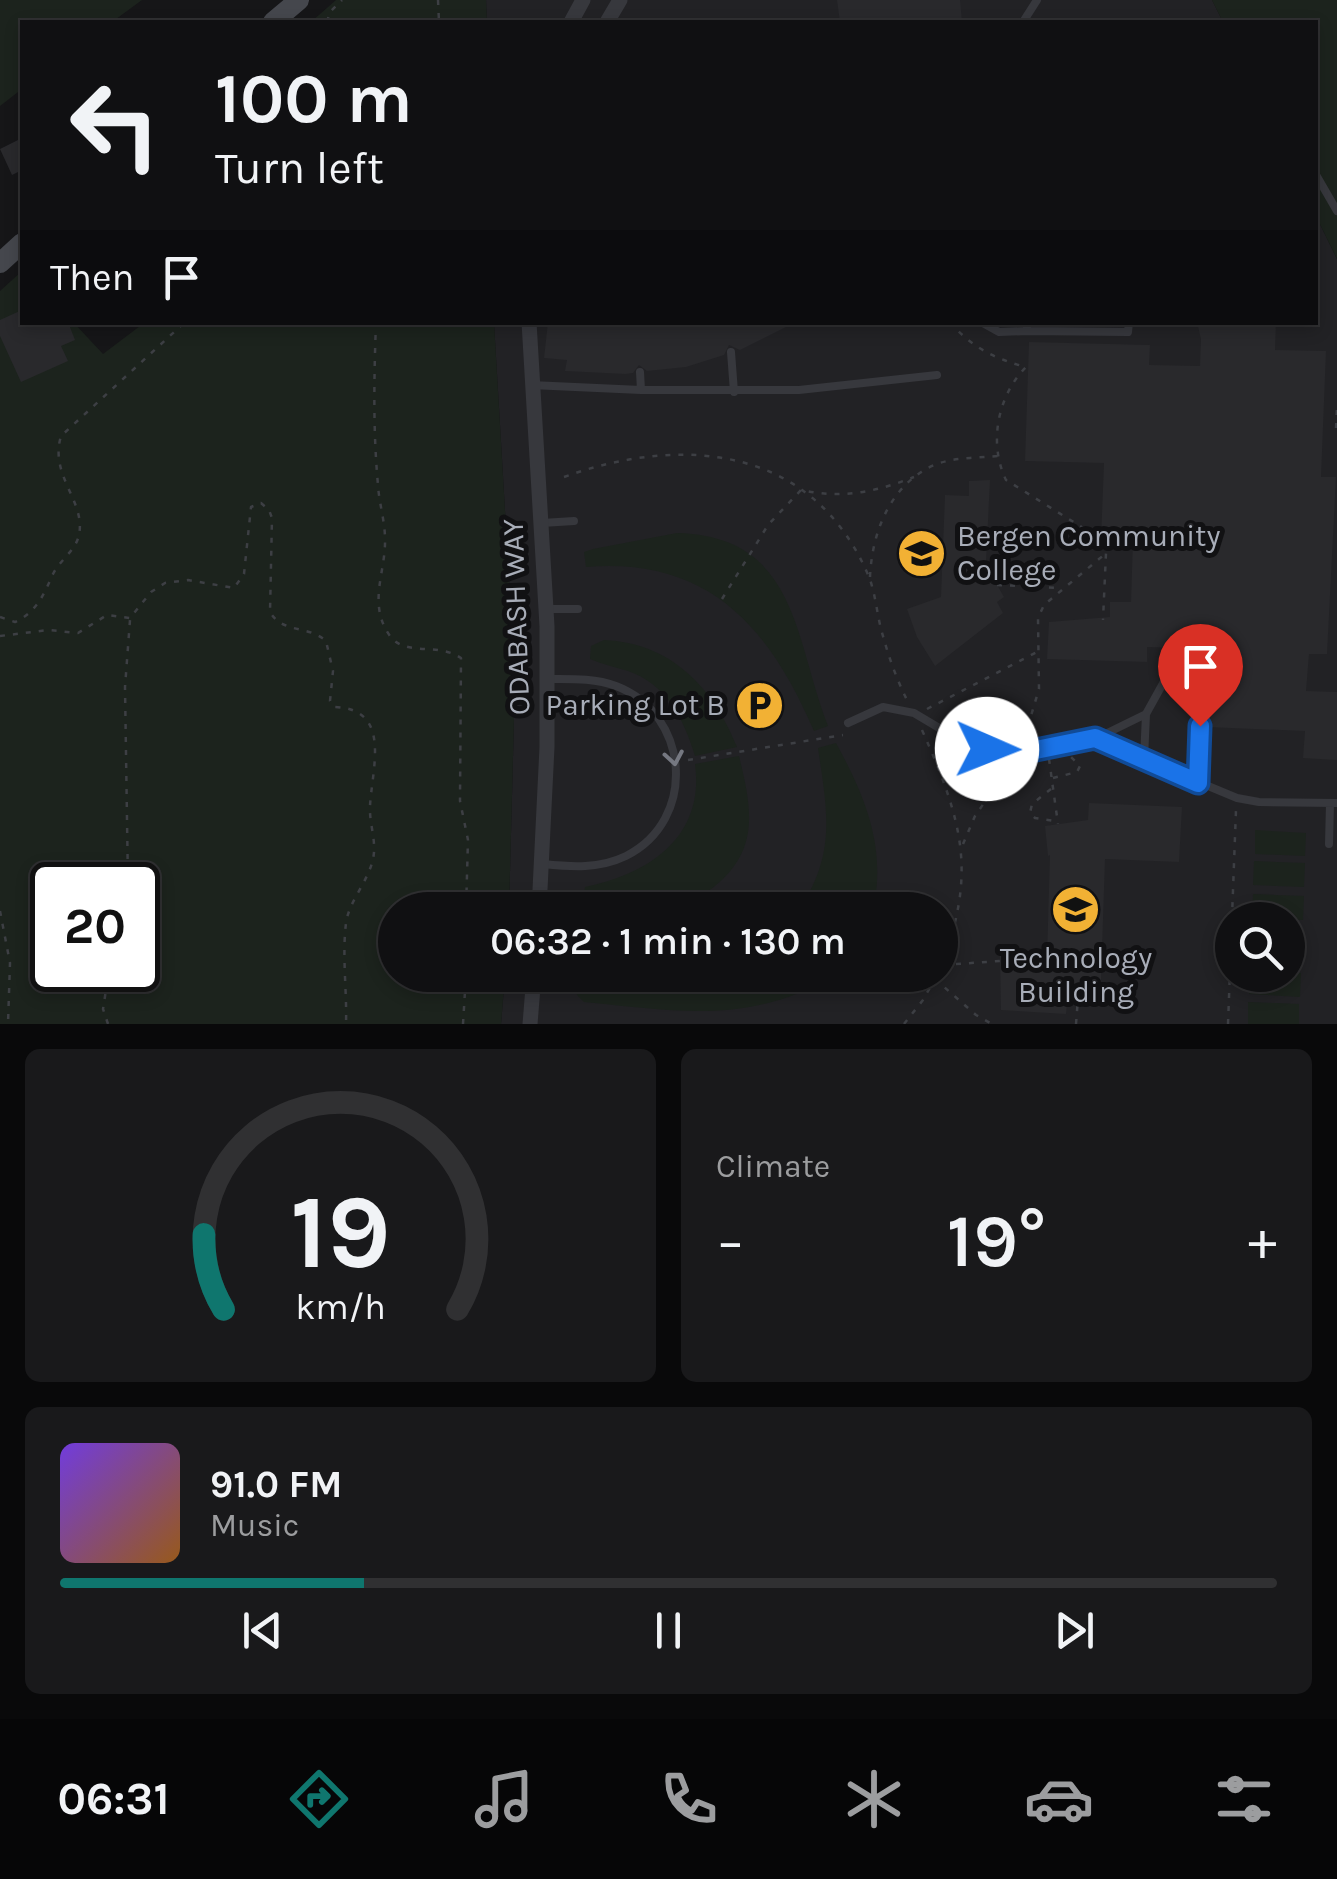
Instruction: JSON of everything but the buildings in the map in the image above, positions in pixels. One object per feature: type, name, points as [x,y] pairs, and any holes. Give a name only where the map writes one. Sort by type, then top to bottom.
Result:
[{"type":"main road","points":[[274,20],[298,0]]},
{"type":"main road","points":[[0,264],[20,246]]},
{"type":"street","name":"ODABASH WAY","points":[[529,325],[548,680],[540,892]]},
{"type":"street","points":[[530,1024],[533,992]]},
{"type":"lane","points":[[1318,178],[1337,212]]},
{"type":"lane","points":[[986,325],[998,332],[1027,327],[1128,332],[1129,325]]},
{"type":"lane","points":[[731,352],[734,392]]},
{"type":"lane","points":[[640,372],[641,390]]},
{"type":"lane","points":[[531,385],[734,392],[799,390],[937,376]]},
{"type":"lane","points":[[542,523],[574,522]]},
{"type":"lane","points":[[546,609],[578,608]]},
{"type":"lane","points":[[1144,759],[1146,714],[1166,678],[1186,668],[1202,668],[1198,783]]},
{"type":"lane","points":[[542,864],[581,868],[623,858],[640,848],[653,836],[670,808],[677,776],[668,730],[652,708],[634,694],[613,684],[590,680],[548,680]]},
{"type":"lane","points":[[851,728],[883,706],[914,713],[961,741],[1021,753],[1095,738],[1146,714]]},
{"type":"lane","points":[[1095,738],[1236,798],[1334,803],[1328,844]]},
{"type":"path","points":[[328,20],[330,12],[342,0]]},
{"type":"path","points":[[0,617],[15,622],[38,605],[59,563],[77,542],[80,523],[58,468],[61,436],[181,325]]},
{"type":"path","points":[[376,325],[374,422],[378,489],[386,534],[377,592],[385,628],[398,644],[444,648],[460,658],[460,800],[468,840],[467,892]]},
{"type":"path","points":[[953,325],[982,351],[1004,362],[1026,366],[1011,382],[998,424],[999,456],[1006,480],[1096,536],[1106,553],[1103,620]]},
{"type":"path","points":[[1336,428],[1337,407]]},
{"type":"path","points":[[564,477],[590,467],[644,457],[703,453],[735,458],[801,490],[823,495],[872,492],[936,464],[999,456]]},
{"type":"path","points":[[914,476],[878,525],[871,549],[870,579],[883,638],[900,685],[952,802],[962,846],[958,908]]},
{"type":"path","points":[[801,490],[831,516],[870,579]]},
{"type":"path","points":[[722,600],[768,525],[801,490]]},
{"type":"path","points":[[128,862],[125,702],[130,618],[151,592],[164,584],[188,580],[226,589],[240,584],[251,507],[261,504],[269,510],[270,612],[281,625],[312,632],[326,641],[332,671],[330,701],[335,707],[354,709],[370,723],[373,732],[370,810],[374,849],[365,883],[346,920],[346,1024]]},
{"type":"path","points":[[962,846],[990,793],[1016,770],[1039,689],[1038,618],[1044,605],[1106,553]]},
{"type":"path","points":[[997,585],[1063,588]]},
{"type":"path","points":[[0,636],[48,630],[78,633],[107,615],[130,618]]},
{"type":"path","points":[[914,713],[1037,652]]},
{"type":"path","points":[[676,762],[851,728]]},
{"type":"path","points":[[1047,748],[1057,822],[1041,820],[1030,813],[1032,804],[1052,788]]},
{"type":"path","points":[[1051,778],[1077,772],[1080,766],[1068,754]]},
{"type":"path","points":[[1228,1024],[1236,798]]},
{"type":"path","points":[[0,910],[10,963],[8,1024]]},
{"type":"path","points":[[958,965],[1000,962]]},
{"type":"path","points":[[106,992],[108,1024]]},
{"type":"path","points":[[464,1024],[465,992]]},
{"type":"path","points":[[904,1024],[926,992]]},
{"type":"path","points":[[952,992],[992,1024]]},
{"type":"path","points":[[1076,1024],[1078,998]]},
{"type":"shaded area","points":[[0,0],[142,0],[115,20],[20,20],[20,91],[0,106]]},
{"type":"shaded area","points":[[336,0],[486,0],[487,20],[313,20]]},
{"type":"shaded area","points":[[486,0],[1212,0],[1222,20],[487,20]]},
{"type":"shaded area","points":[[1212,0],[1337,0],[1337,259],[1318,220],[1318,20],[1222,20]]},
{"type":"shaded area","name":"Bergen Community College","points":[[1318,220],[1337,259],[1337,1024],[501,1024],[504,992],[958,992],[958,892],[509,892],[515,681],[494,325],[1318,325]]},
{"type":"shaded area","points":[[20,273],[20,325],[76,325],[103,354],[141,325],[494,325],[515,681],[509,892],[378,892],[378,992],[504,992],[501,1024],[0,1024],[0,291]]},
{"type":"shaded area","points":[[677,533],[717,539],[747,552],[769,572],[797,627],[828,726],[814,731],[777,660],[729,606],[700,587],[667,574],[629,567],[586,567],[584,552]]},
{"type":"shaded area","points":[[604,640],[650,650],[687,672],[716,705],[737,747],[695,756],[679,716],[663,694],[641,677],[590,659],[591,646]]},
{"type":"shaded area","points":[[836,743],[856,783],[875,844],[876,892],[809,892],[819,869],[826,831],[818,748]]},
{"type":"shaded area","points":[[739,756],[749,821],[743,851],[723,879],[707,892],[584,892],[585,887],[631,873],[668,848],[691,812],[696,790],[695,764]]},
{"type":"shaded area","points":[[1255,830],[1306,833],[1305,856],[1255,854]]},
{"type":"shaded area","points":[[1254,861],[1305,863],[1304,887],[1253,885]]},
{"type":"shaded area","points":[[1253,894],[1304,896],[1304,902],[1253,902]]},
{"type":"shaded area","points":[[577,992],[802,992],[745,1008],[715,1011],[584,1002]]},
{"type":"shaded area","points":[[1249,992],[1300,992],[1300,997]]},
{"type":"shaded area","points":[[1248,1002],[1299,1004],[1299,1024],[1248,1024]]},
{"type":"place","name":"Bergen Community College","points":[[922,553]]},
{"type":"place","name":"Parking Lot B","points":[[760,705]]},
{"type":"place","name":"Technology Building","points":[[1076,909]]},
{"type":"route","points":[[987,749],[1021,753],[1095,738],[1198,783],[1200,726]]}]
